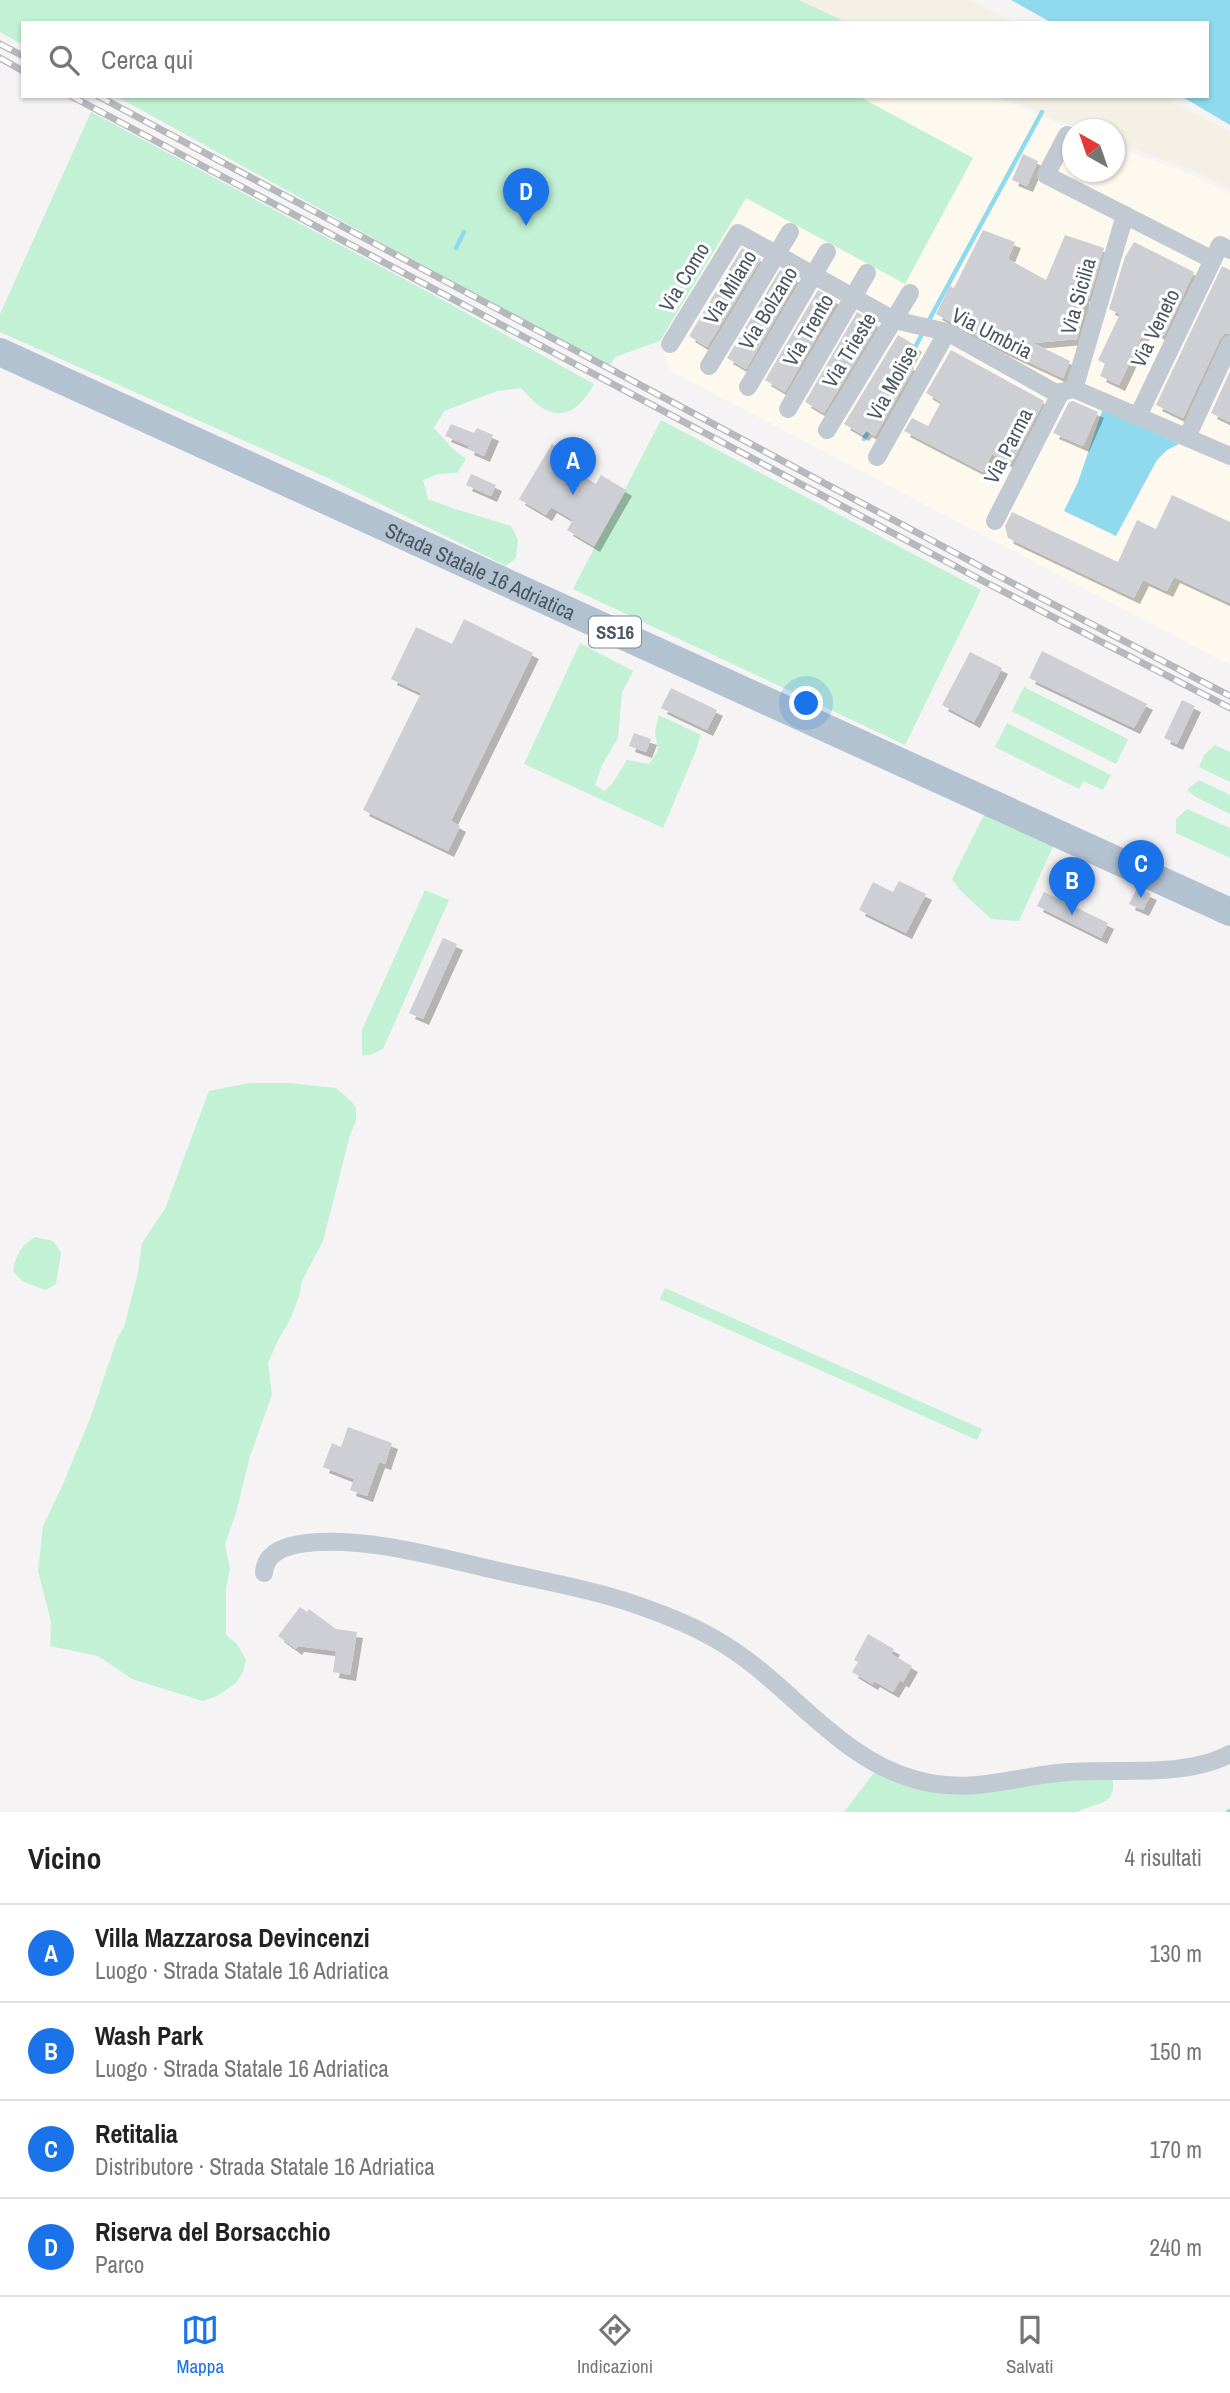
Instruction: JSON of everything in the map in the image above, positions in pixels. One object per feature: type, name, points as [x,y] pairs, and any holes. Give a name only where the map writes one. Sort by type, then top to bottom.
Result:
[{"type":"main road","name":"Strada Statale 16 Adriatica","points":[[0,352],[1230,912]]},
{"type":"street","points":[[1062,144],[1045,175],[1213,260],[1220,245],[1230,250]]},
{"type":"street","name":"Via Sicilia","points":[[1068,390],[1125,215]]},
{"type":"street","name":"Via Milano","points":[[709,366],[790,232]]},
{"type":"street","name":"Via Umbria","points":[[738,233],[894,320],[947,332],[1056,393],[1068,390],[1138,416],[1230,456]]},
{"type":"street","name":"Via Como","points":[[670,344],[738,233]]},
{"type":"street","name":"Via Bolzano","points":[[748,387],[827,252]]},
{"type":"street","name":"Via Veneto","points":[[1138,416],[1213,260]]},
{"type":"street","name":"Via Trento","points":[[788,409],[867,273]]},
{"type":"street","name":"Via Trieste","points":[[827,430],[910,293]]},
{"type":"street","name":"Via Molise","points":[[877,457],[947,332]]},
{"type":"street","points":[[1187,437],[1230,344]]},
{"type":"street","name":"Via Parma","points":[[996,522],[1068,390]]},
{"type":"street","points":[[264,1573],[268,1558],[287,1547],[321,1542],[355,1543],[461,1563],[625,1601],[716,1639],[752,1663],[822,1726],[850,1746],[896,1772],[927,1783],[955,1787],[983,1786],[1066,1772],[1160,1769],[1193,1765],[1230,1754]]},
{"type":"shaded area","points":[[807,98],[1000,98],[1062,126],[1062,182],[1125,182],[1125,150],[1192,175],[1230,194],[1230,665],[671,371],[660,341]]},
{"type":"green space","points":[[0,0],[848,0],[837,17],[842,21],[21,21],[21,44],[0,32]]},
{"type":"green space","points":[[120,98],[862,98],[973,158],[905,284],[746,198],[660,341],[615,357],[608,368]]},
{"type":"green space","points":[[91,112],[432,294],[594,384],[575,408],[562,413],[546,410],[521,388],[497,391],[444,411],[434,428],[466,459],[457,473],[438,474],[423,480],[428,499],[511,526],[518,539],[516,558],[506,566],[328,478],[0,332],[0,314]]},
{"type":"green space","points":[[661,420],[981,590],[905,745],[573,589]]},
{"type":"green space","points":[[580,643],[633,671],[622,693],[618,738],[602,765],[595,785],[604,791],[612,784],[627,760],[649,764],[658,751],[655,731],[659,715],[701,735],[663,828],[524,764]]},
{"type":"green space","points":[[1024,687],[1128,739],[1116,764],[1012,711]]},
{"type":"green space","points":[[1007,723],[1111,775],[1103,790],[1083,781],[1079,789],[995,747]]},
{"type":"green space","points":[[1215,745],[1230,752],[1230,782],[1199,767],[1204,755]]},
{"type":"green space","points":[[1199,780],[1230,795],[1230,814],[1187,790]]},
{"type":"green space","points":[[989,805],[1057,838],[1019,921],[991,919],[952,879]]},
{"type":"green space","points":[[1187,809],[1230,828],[1230,858],[1176,833],[1176,819]]},
{"type":"green space","points":[[425,890],[449,900],[383,1049],[370,1055],[362,1055],[362,1030]]},
{"type":"green space","points":[[250,1083],[289,1083],[336,1088],[356,1108],[356,1121],[323,1241],[302,1281],[290,1320],[268,1363],[272,1395],[250,1456],[236,1513],[225,1544],[230,1569],[226,1588],[226,1635],[237,1644],[246,1660],[243,1672],[236,1683],[217,1696],[203,1701],[132,1679],[98,1656],[50,1646],[51,1622],[38,1571],[43,1526],[91,1416],[117,1339],[124,1327],[138,1273],[142,1243],[165,1209],[209,1091]]},
{"type":"green space","points":[[35,1237],[53,1241],[61,1252],[56,1284],[45,1290],[22,1281],[13,1271],[20,1251]]},
{"type":"green space","points":[[665,1288],[982,1429],[977,1440],[660,1299]]},
{"type":"green space","points":[[876,1770],[913,1784],[1112,1776],[1113,1786],[1112,1793],[1105,1802],[1077,1812],[844,1812]]},
{"type":"sand","points":[[799,0],[971,0],[1012,21],[844,21]]},
{"type":"sand","points":[[1008,98],[1165,98],[1230,131],[1230,189],[1197,172],[1125,146],[1125,119],[1062,119],[1062,122]]},
{"type":"water","points":[[1011,0],[1230,0],[1230,125],[1184,98],[1209,98],[1209,21],[1048,21]]},
{"type":"water","points":[[1103,408],[1179,444],[1167,450],[1157,460],[1116,536],[1064,511],[1078,482]]},
{"type":"building","points":[[1023,154],[1038,161],[1027,186],[1012,180]]},
{"type":"building","points":[[983,230],[1015,242],[1008,259],[1046,280],[1065,235],[1104,248],[1089,299],[1083,296],[1084,313],[1077,339],[1033,343],[1070,361],[1063,378],[936,314],[950,286],[954,288]]},
{"type":"building","points":[[1134,242],[1194,272],[1164,336],[1146,328],[1119,385],[1100,376],[1105,364],[1098,360],[1120,314],[1109,309],[1125,257]]},
{"type":"building","points":[[742,248],[761,259],[707,347],[689,336]]},
{"type":"building","points":[[1222,266],[1230,270],[1230,333],[1224,334],[1220,339],[1183,418],[1156,405]]},
{"type":"building","points":[[780,270],[798,279],[746,369],[727,358]]},
{"type":"building","points":[[818,290],[837,301],[785,392],[765,380]]},
{"type":"building","points":[[857,312],[878,324],[824,413],[805,402]]},
{"type":"building","points":[[898,335],[916,346],[906,363],[914,368],[875,436],[866,431],[863,435],[844,424]]},
{"type":"building","points":[[951,350],[1044,401],[1011,464],[992,454],[983,472],[904,431],[912,418],[928,426],[941,402],[926,393]]},
{"type":"building","points":[[1230,371],[1230,422],[1211,413]]},
{"type":"building","points":[[1073,401],[1098,412],[1083,446],[1053,433],[1069,402]]},
{"type":"building","points":[[451,424],[474,433],[477,428],[493,435],[484,456],[445,436]]},
{"type":"building","points":[[552,444],[579,461],[573,470],[596,484],[601,475],[626,490],[594,546],[567,530],[573,520],[551,507],[546,515],[519,499]]},
{"type":"building","points":[[471,474],[496,485],[491,496],[466,485]]},
{"type":"building","points":[[1172,495],[1230,522],[1230,603],[1174,577],[1167,591],[1143,580],[1134,598],[1008,538],[1005,526],[1012,512],[1118,562],[1137,520],[1156,529]]},
{"type":"building","points":[[464,619],[533,653],[451,821],[460,826],[448,851],[363,810],[421,693],[391,679],[416,627],[452,644]]},
{"type":"building","points":[[1042,651],[1147,704],[1134,728],[1029,678]]},
{"type":"building","points":[[970,652],[1002,668],[974,722],[942,705]]},
{"type":"building","points":[[671,688],[717,710],[707,730],[661,708]]},
{"type":"building","points":[[1182,700],[1195,706],[1177,744],[1164,738]]},
{"type":"building","points":[[634,733],[651,739],[646,752],[629,746]]},
{"type":"building","points":[[899,881],[926,894],[906,933],[859,910],[873,882],[893,892]]},
{"type":"building","points":[[1137,888],[1151,894],[1143,910],[1129,904]]},
{"type":"building","points":[[1044,892],[1108,923],[1101,938],[1037,906]]},
{"type":"building","points":[[443,938],[457,944],[423,1019],[409,1013]]},
{"type":"building","points":[[348,1427],[392,1443],[385,1464],[379,1462],[367,1496],[350,1490],[354,1479],[323,1467],[332,1443],[341,1447]]},
{"type":"building","points":[[300,1607],[307,1612],[309,1609],[336,1629],[357,1632],[350,1675],[333,1672],[336,1651],[298,1646],[296,1649],[278,1636]]},
{"type":"building","points":[[868,1634],[894,1649],[891,1654],[912,1666],[903,1682],[900,1680],[893,1692],[852,1672],[858,1662],[854,1660]]},
{"type":"waterway","points":[[928,322],[1042,112]]},
{"type":"waterway","points":[[456,248],[464,232]]},
{"type":"waterway","points":[[904,369],[921,336]]},
{"type":"waterway","points":[[864,439],[870,428]]},
{"type":"railway","points":[[0,44],[21,55]]},
{"type":"railway","points":[[0,58],[21,70]]},
{"type":"railway","points":[[75,98],[983,581],[1230,708]]},
{"type":"railway","points":[[102,98],[989,571],[1230,696]]},
{"type":"place","name":"Riserva del Borsacchio","points":[[526,226]]},
{"type":"place","name":"Villa Mazzarosa Devincenzi","points":[[573,495]]},
{"type":"place","name":"Retitalia","points":[[1141,898]]},
{"type":"place","name":"Wash Park","points":[[1072,915]]}]
